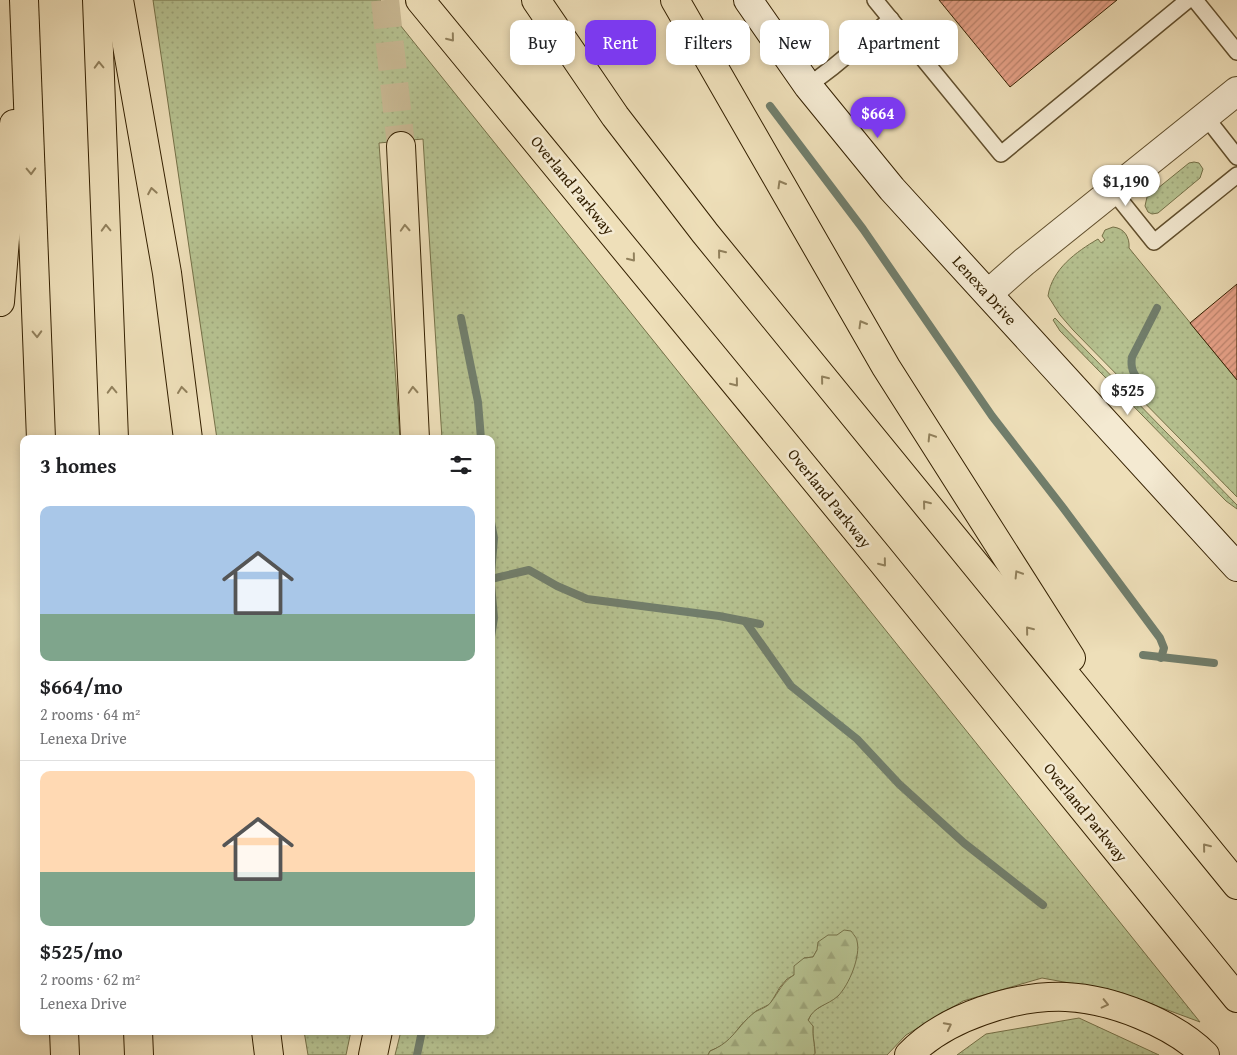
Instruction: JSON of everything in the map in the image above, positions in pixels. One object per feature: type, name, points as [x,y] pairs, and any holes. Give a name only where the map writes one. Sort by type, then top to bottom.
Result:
[{"type":"highway","points":[[0,302],[24,0]]},
{"type":"highway","points":[[24,0],[41,435]]},
{"type":"highway","points":[[97,0],[114,435]]},
{"type":"highway","points":[[119,0],[167,273],[187,435]]},
{"type":"highway","name":"Overland Parkway","points":[[420,0],[1237,998]]},
{"type":"highway","points":[[536,0],[615,116],[705,233],[1237,885]]},
{"type":"highway","points":[[675,0],[886,367],[1138,763]]},
{"type":"highway","points":[[401,146],[415,435]]},
{"type":"highway","points":[[909,1055],[942,1029],[974,1014],[1004,1004],[1035,999],[1067,997],[1101,1002],[1130,1010],[1166,1026],[1195,1045],[1205,1055]]},
{"type":"highway","points":[[64,1035],[65,1055]]},
{"type":"highway","points":[[138,1035],[139,1055]]},
{"type":"highway","points":[[266,1035],[269,1055]]},
{"type":"highway","points":[[373,1055],[377,1035]]},
{"type":"street","name":"Lenexa Drive","points":[[748,0],[808,86],[892,189],[1237,566]]},
{"type":"street","points":[[988,294],[1024,262],[1237,91]]},
{"type":"lane","points":[[875,0],[1001,154],[1188,0]]},
{"type":"lane","points":[[1195,0],[1237,52]]},
{"type":"lane","points":[[808,86],[891,19]]},
{"type":"lane","points":[[1205,116],[1237,157]]},
{"type":"lane","points":[[1113,191],[1154,242],[1237,175]]},
{"type":"green space","points":[[153,0],[380,0],[1200,1022],[1119,992],[1042,978],[963,1001],[906,1035],[887,1055],[813,1055],[815,1053],[813,1026],[808,1021],[812,1012],[838,996],[837,936],[817,950],[813,957],[804,958],[794,975],[787,979],[780,987],[770,1004],[756,1011],[730,1039],[710,1051],[708,1055],[395,1055],[400,1035],[495,1035],[495,435],[442,435],[423,139],[379,143],[400,435],[216,435]]},
{"type":"green space","points":[[1189,163],[1199,163],[1203,169],[1200,178],[1158,213],[1152,214],[1148,212],[1145,206],[1147,197]]},
{"type":"green space","points":[[1113,227],[1120,229],[1126,234],[1129,248],[1237,380],[1237,497],[1073,330],[1060,315],[1048,296],[1054,278],[1066,262],[1098,239],[1101,243],[1105,240],[1102,236],[1105,230]]},
{"type":"green space","points":[[1055,318],[1237,505],[1237,509],[1226,501],[1060,331],[1053,320]]},
{"type":"green space","points":[[844,930],[851,931],[856,937],[858,947],[856,962],[850,978],[838,996],[814,1011],[808,1020],[813,1026],[815,1054],[708,1055],[710,1051],[730,1038],[755,1012],[770,1004],[784,984],[794,975],[794,966],[804,958],[813,957],[817,950],[818,942],[828,935],[837,935]]},
{"type":"green space","points":[[1079,1018],[1159,1055],[957,1055],[986,1034]]},
{"type":"green space","points":[[305,1035],[350,1035],[346,1055],[308,1055]]},
{"type":"building","points":[[939,0],[1117,0],[1010,87],[958,23],[958,20],[955,20]]},
{"type":"building","points":[[1237,284],[1237,380],[1190,323]]},
{"type":"waterway","points":[[770,106],[863,229],[992,416],[1160,638],[1164,648],[1161,658]]},
{"type":"waterway","points":[[1141,384],[1133,371],[1132,357],[1157,308]]},
{"type":"waterway","points":[[461,318],[478,402],[481,435]]},
{"type":"waterway","points":[[495,578],[529,570],[557,586],[587,599],[719,616],[760,624]]},
{"type":"waterway","points":[[745,621],[791,686],[857,739],[899,784],[964,843],[1043,905]]},
{"type":"waterway","points":[[1143,655],[1214,663]]},
{"type":"waterway","points":[[417,1055],[421,1035]]},
{"type":"tunnel","points":[[385,0],[401,146]]}]
